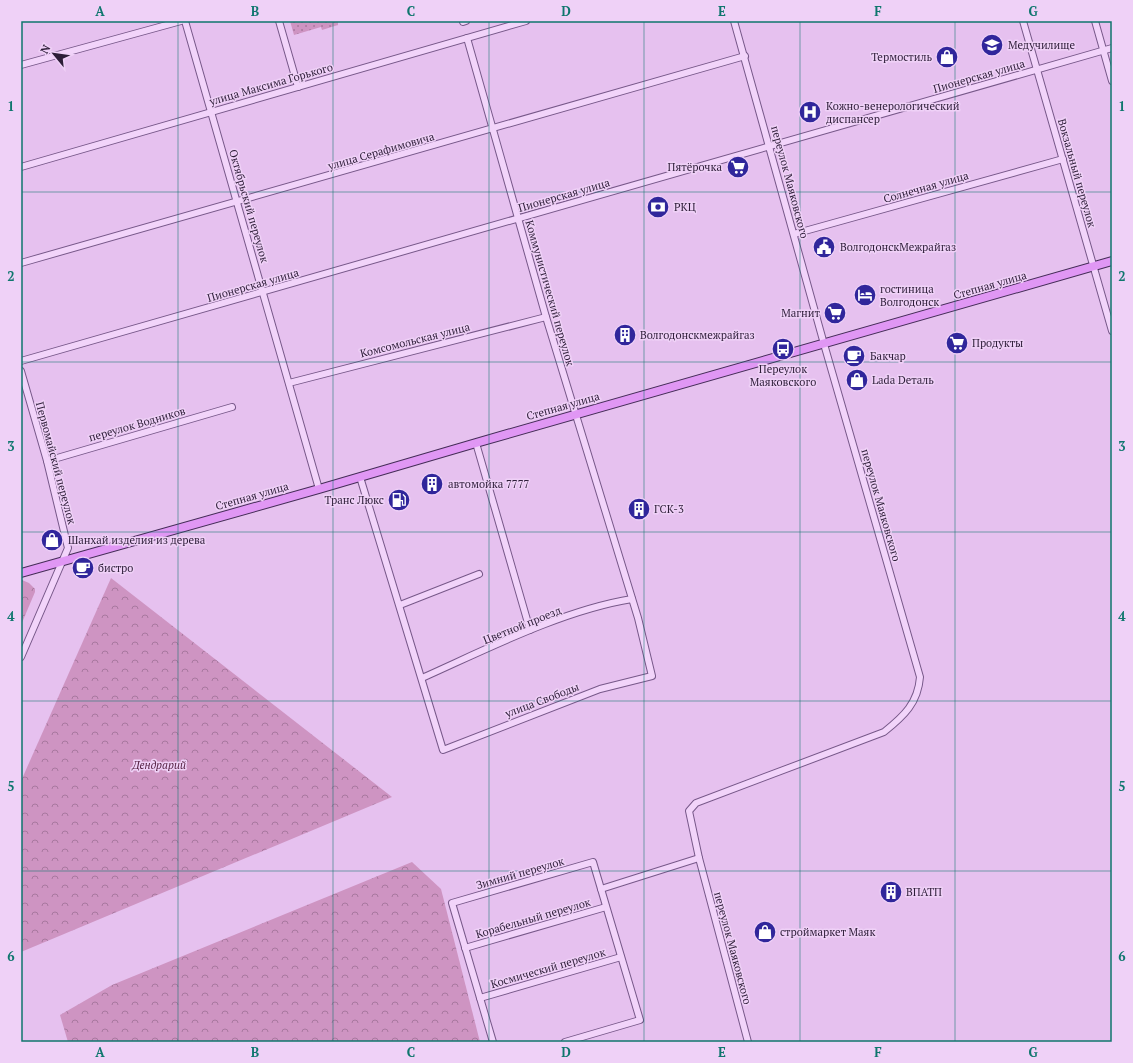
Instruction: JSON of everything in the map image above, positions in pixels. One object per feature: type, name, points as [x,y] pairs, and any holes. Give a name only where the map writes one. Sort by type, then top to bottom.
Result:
[{"type":"main road","name":"Степная улица","points":[[21,573],[1112,261]]},
{"type":"street","points":[[21,65],[181,21]]},
{"type":"street","name":"Октябрьский переулок","points":[[185,21],[264,292],[319,489]]},
{"type":"street","points":[[279,21],[298,87]]},
{"type":"street","name":"улица Максима Горького","points":[[21,167],[526,21]]},
{"type":"street","name":"переулок Маяковского","points":[[734,21],[745,56],[824,344],[920,677],[919,689],[909,711],[884,732],[696,803],[689,811],[688,815],[748,1042]]},
{"type":"street","name":"Вокзальный переулок","points":[[1023,21],[1112,331]]},
{"type":"street","points":[[1095,21],[1112,81]]},
{"type":"street","name":"Коммунистический переулок","points":[[467,38],[546,317],[632,599],[652,676]]},
{"type":"street","name":"Пионерская улица","points":[[21,361],[1112,48]]},
{"type":"street","name":"улица Серафимовича","points":[[21,263],[493,130],[745,56]]},
{"type":"street","name":"Солнечная улица","points":[[794,234],[1063,159]]},
{"type":"street","name":"Комсомольская улица","points":[[289,383],[546,317]]},
{"type":"street","name":"Первомайский переулок","points":[[21,371],[47,461],[68,548],[21,657]]},
{"type":"street","name":"переулок Водников","points":[[47,461],[232,407]]},
{"type":"street","points":[[476,443],[530,630]]},
{"type":"street","points":[[360,477],[422,678]]},
{"type":"street","points":[[400,605],[479,574]]},
{"type":"street","name":"Цветной проезд","points":[[422,678],[530,630],[608,603],[632,599]]},
{"type":"street","name":"улица Свободы","points":[[422,678],[443,750],[600,688],[652,676]]},
{"type":"street","points":[[565,1042],[640,1020],[601,889],[699,858]]},
{"type":"street","name":"Зимний переулок","points":[[465,948],[452,903],[593,862],[601,889]]},
{"type":"street","name":"Корабельный переулок","points":[[465,948],[606,907]]},
{"type":"street","points":[[465,948],[493,1042]]},
{"type":"street","name":"Космический переулок","points":[[480,998],[621,957]]},
{"type":"green space","points":[[290,21],[342,21],[338,22],[338,25],[322,30],[321,27],[294,35]]},
{"type":"green space","name":"Дендрарий","points":[[111,578],[392,797],[21,952],[21,781]]},
{"type":"green space","points":[[22,580],[29,583],[35,589],[35,592],[21,625]]},
{"type":"green space","points":[[412,862],[441,889],[480,1042],[68,1042],[60,1015],[112,985]]},
{"type":"place","name":"Медучилище","points":[[992,45]]},
{"type":"place","name":"Термостиль","points":[[947,57]]},
{"type":"place","name":"Кожно-венерологический диспансер","points":[[810,112]]},
{"type":"place","name":"Пятёрочка","points":[[738,167]]},
{"type":"place","name":"РКЦ","points":[[658,207]]},
{"type":"place","name":"ВолгодонскМежрайгаз","points":[[824,247]]},
{"type":"place","name":"гостиница Волгодонск","points":[[865,295]]},
{"type":"place","name":"Магнит","points":[[835,313]]},
{"type":"place","name":"Волгодонскмежрайгаз","points":[[625,335]]},
{"type":"place","name":"Продукты","points":[[957,343]]},
{"type":"place","name":"Переулок Маяковского","points":[[783,349]]},
{"type":"place","name":"Бакчар","points":[[854,356]]},
{"type":"place","name":"Lada Dеталь","points":[[857,380]]},
{"type":"place","name":"автомойка 7777","points":[[432,484]]},
{"type":"place","name":"Транс Люкс","points":[[399,500]]},
{"type":"place","name":"ГСК-3","points":[[639,509]]},
{"type":"place","name":"Шанхай изделия из дерева","points":[[52,540]]},
{"type":"place","name":"бистро","points":[[83,568]]},
{"type":"place","name":"ВПАТП","points":[[891,892]]},
{"type":"place","name":"строймаркет Маяк","points":[[765,932]]}]
